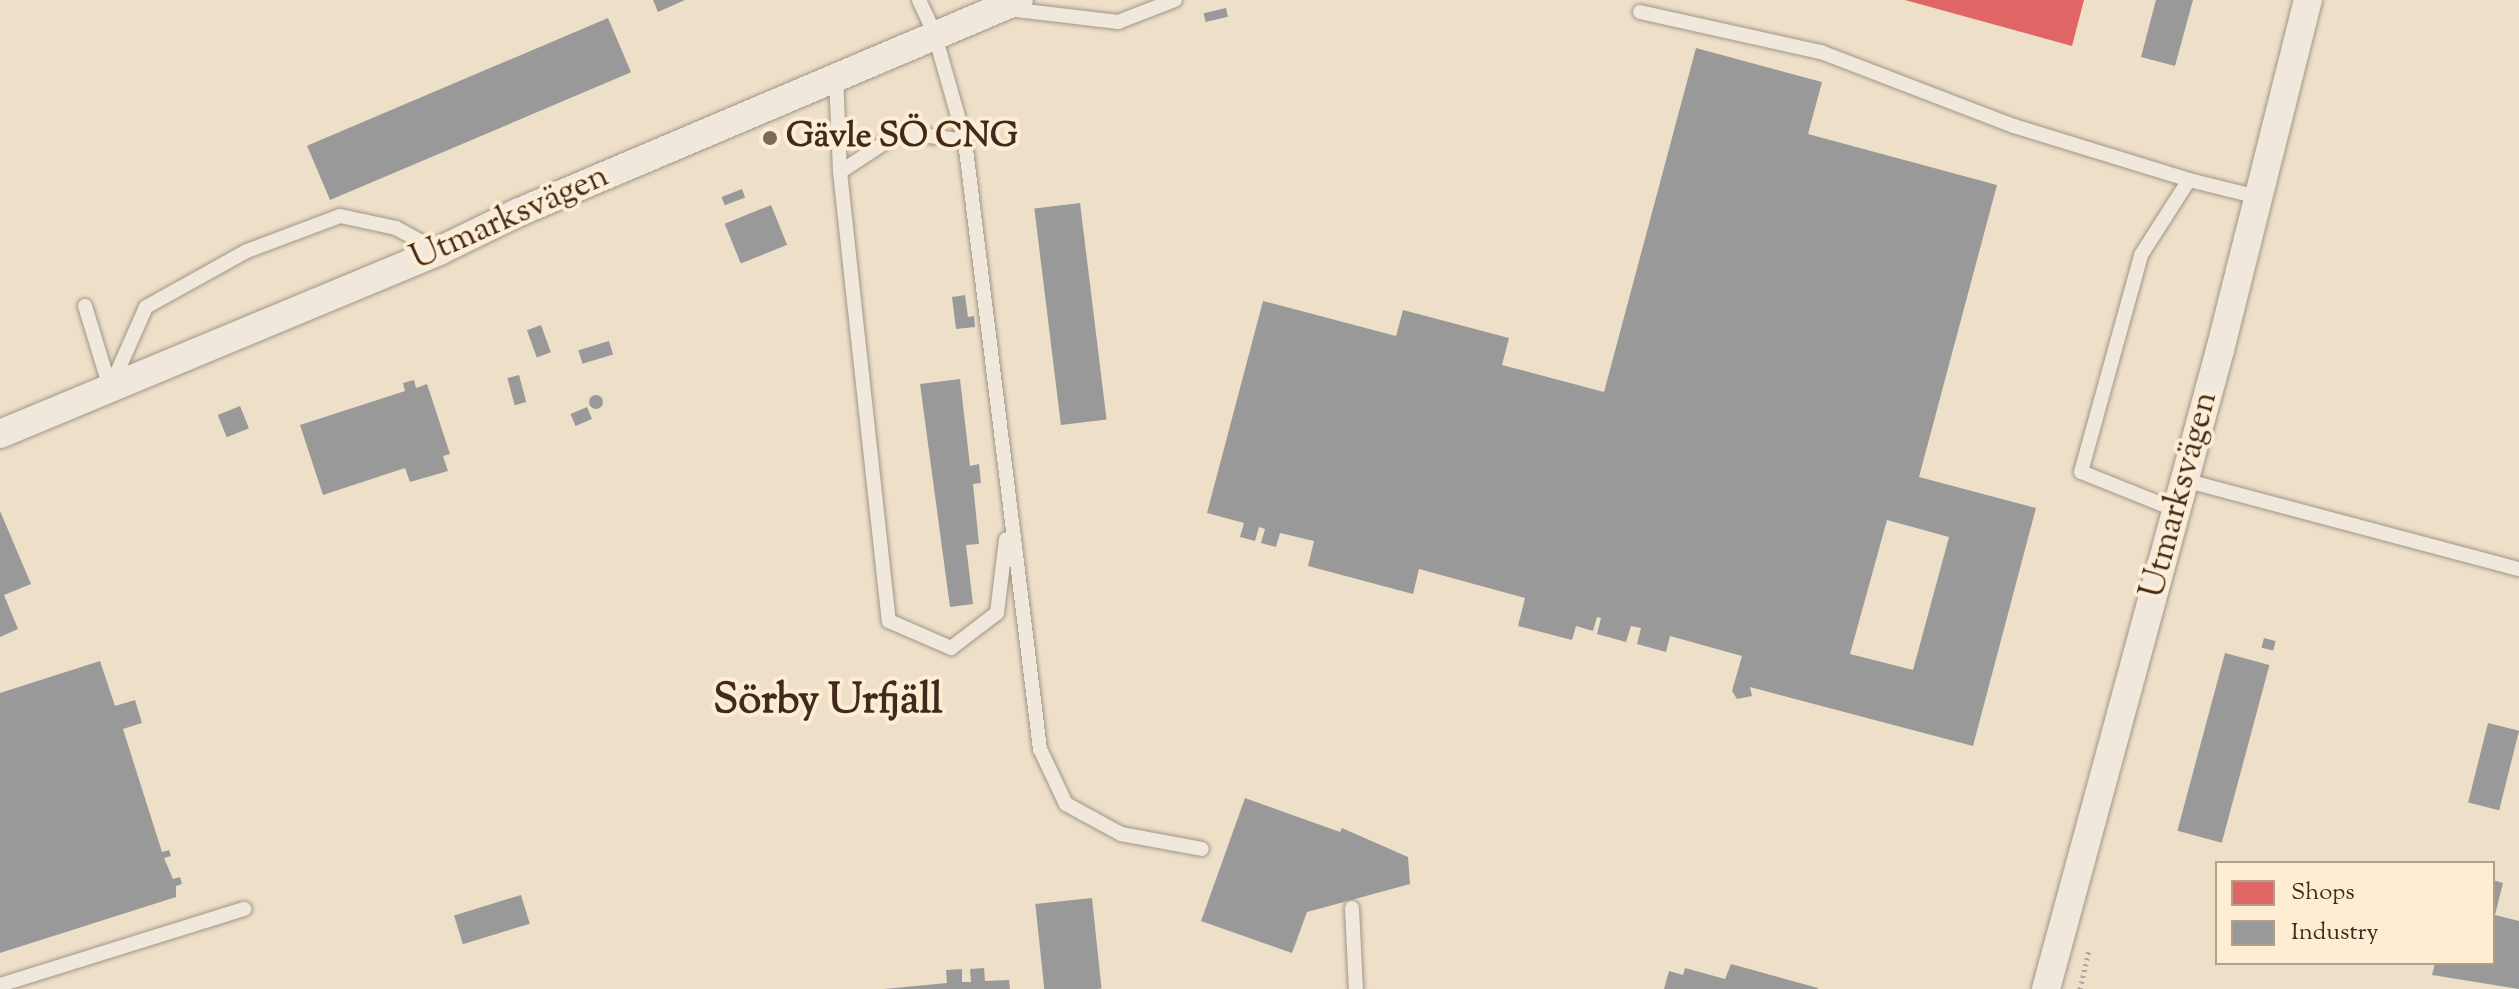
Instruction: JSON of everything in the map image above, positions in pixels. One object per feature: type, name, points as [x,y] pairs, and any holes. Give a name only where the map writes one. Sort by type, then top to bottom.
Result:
[{"type":"street","name":"Utmarksvägen","points":[[2046,989],[2184,480],[2308,0]]},
{"type":"street","name":"Utmarksvägen","points":[[0,434],[439,251],[934,32],[1009,4]]},
{"type":"lane","points":[[919,0],[934,32],[965,141],[1008,520],[1040,749],[1066,804],[1121,834],[1202,849]]},
{"type":"lane","points":[[1009,4],[1118,22],[1175,0]]},
{"type":"lane","points":[[1640,12],[1821,52],[2014,126],[2189,180],[2258,197]]},
{"type":"lane","points":[[836,75],[840,172],[889,621],[951,648],[997,613],[1008,520]]},
{"type":"lane","points":[[840,172],[901,132],[965,141]]},
{"type":"lane","points":[[2176,510],[2081,472],[2141,255],[2189,180]]},
{"type":"lane","points":[[110,388],[146,307],[247,251],[340,216],[396,228],[439,251]]},
{"type":"lane","points":[[85,306],[110,388]]},
{"type":"lane","points":[[2184,480],[2519,569]]},
{"type":"lane","points":[[1352,908],[1356,989]]},
{"type":"lane","points":[[0,985],[244,909]]},
{"type":"building: Shops","points":[[1905,0],[2084,0],[2072,46]]},
{"type":"building: Industry","points":[[653,0],[685,0],[658,12]]},
{"type":"building: Industry","points":[[2156,0],[2193,0],[2175,66],[2141,57]]},
{"type":"building: Industry","points":[[1226,8],[1228,17],[1206,22],[1204,13]]},
{"type":"building: Industry","points":[[608,18],[631,72],[330,200],[307,146]]},
{"type":"building: Industry","points":[[1696,48],[1822,82],[1808,134],[1997,185],[1919,477],[2036,508],[1973,746],[1750,687],[1752,696],[1737,699],[1732,691],[1742,656],[1670,636],[1666,652],[1637,644],[1641,628],[1631,626],[1626,642],[1597,634],[1601,618],[1597,617],[1593,631],[1576,626],[1572,640],[1518,626],[1525,598],[1419,569],[1413,594],[1308,566],[1314,541],[1280,533],[1276,547],[1261,543],[1265,529],[1259,527],[1255,541],[1240,537],[1244,523],[1207,513],[1263,301],[1396,336],[1403,310],[1509,338],[1502,365],[1604,392]],"holes":[[[1887,520],[1949,537],[1913,670],[1850,654]]]},
{"type":"building: Industry","points":[[742,189],[745,197],[725,205],[721,197]]},
{"type":"building: Industry","points":[[1080,203],[1107,419],[1061,425],[1034,209]]},
{"type":"building: Industry","points":[[771,205],[787,245],[741,264],[725,224]]},
{"type":"building: Industry","points":[[965,295],[968,317],[974,316],[975,327],[956,329],[952,297]]},
{"type":"building: Industry","points":[[541,325],[551,352],[537,357],[527,330]]},
{"type":"building: Industry","points":[[609,341],[613,354],[582,364],[578,350]]},
{"type":"building: Industry","points":[[519,375],[526,402],[515,405],[507,378]]},
{"type":"building: Industry","points":[[960,379],[970,466],[979,464],[981,483],[973,484],[979,544],[966,545],[973,604],[950,607],[920,384]]},
{"type":"building: Industry","points":[[414,380],[416,388],[427,384],[450,454],[443,456],[448,471],[410,482],[405,468],[323,495],[300,425],[405,391],[403,383]]},
{"type":"building: Industry","points":[[596,395],[603,402],[596,409],[589,402]]},
{"type":"building: Industry","points":[[240,406],[249,428],[227,437],[218,415]]},
{"type":"building: Industry","points":[[587,407],[592,419],[576,426],[570,414]]},
{"type":"building: Industry","points":[[0,511],[31,584],[4,595],[18,629],[0,637]]},
{"type":"building: Industry","points":[[2264,638],[2276,641],[2273,651],[2262,648]]},
{"type":"building: Industry","points":[[2225,653],[2269,665],[2222,843],[2177,831]]},
{"type":"building: Industry","points":[[100,661],[115,706],[135,700],[142,723],[123,729],[162,852],[169,850],[171,856],[164,858],[173,879],[180,877],[182,884],[176,886],[176,897],[0,953],[0,693]]},
{"type":"building: Industry","points":[[2488,723],[2519,731],[2499,810],[2468,803]]},
{"type":"building: Industry","points":[[1245,798],[1340,832],[1342,828],[1408,857],[1410,884],[1307,912],[1292,953],[1201,921]]},
{"type":"building: Industry","points":[[2495,881],[2503,883],[2495,915]]},
{"type":"building: Industry","points":[[521,895],[530,924],[463,944],[454,915]]},
{"type":"building: Industry","points":[[1092,898],[1102,989],[1044,989],[1035,904]]},
{"type":"building: Industry","points":[[2495,915],[2519,921],[2519,989],[2432,975],[2434,965],[2495,965]]},
{"type":"building: Industry","points":[[1731,964],[1818,989],[1664,989],[1669,971],[1683,975],[1685,968],[1725,979]]},
{"type":"building: Industry","points":[[984,968],[985,981],[1009,980],[1010,989],[884,989],[947,983],[946,970],[962,969],[962,982],[971,982],[970,969]]},
{"type":"place","name":"Gävle SÖ CNG","points":[[770,138]]},
{"type":"district","name":"Sörby Urfjäll","points":[[828,702]]}]
